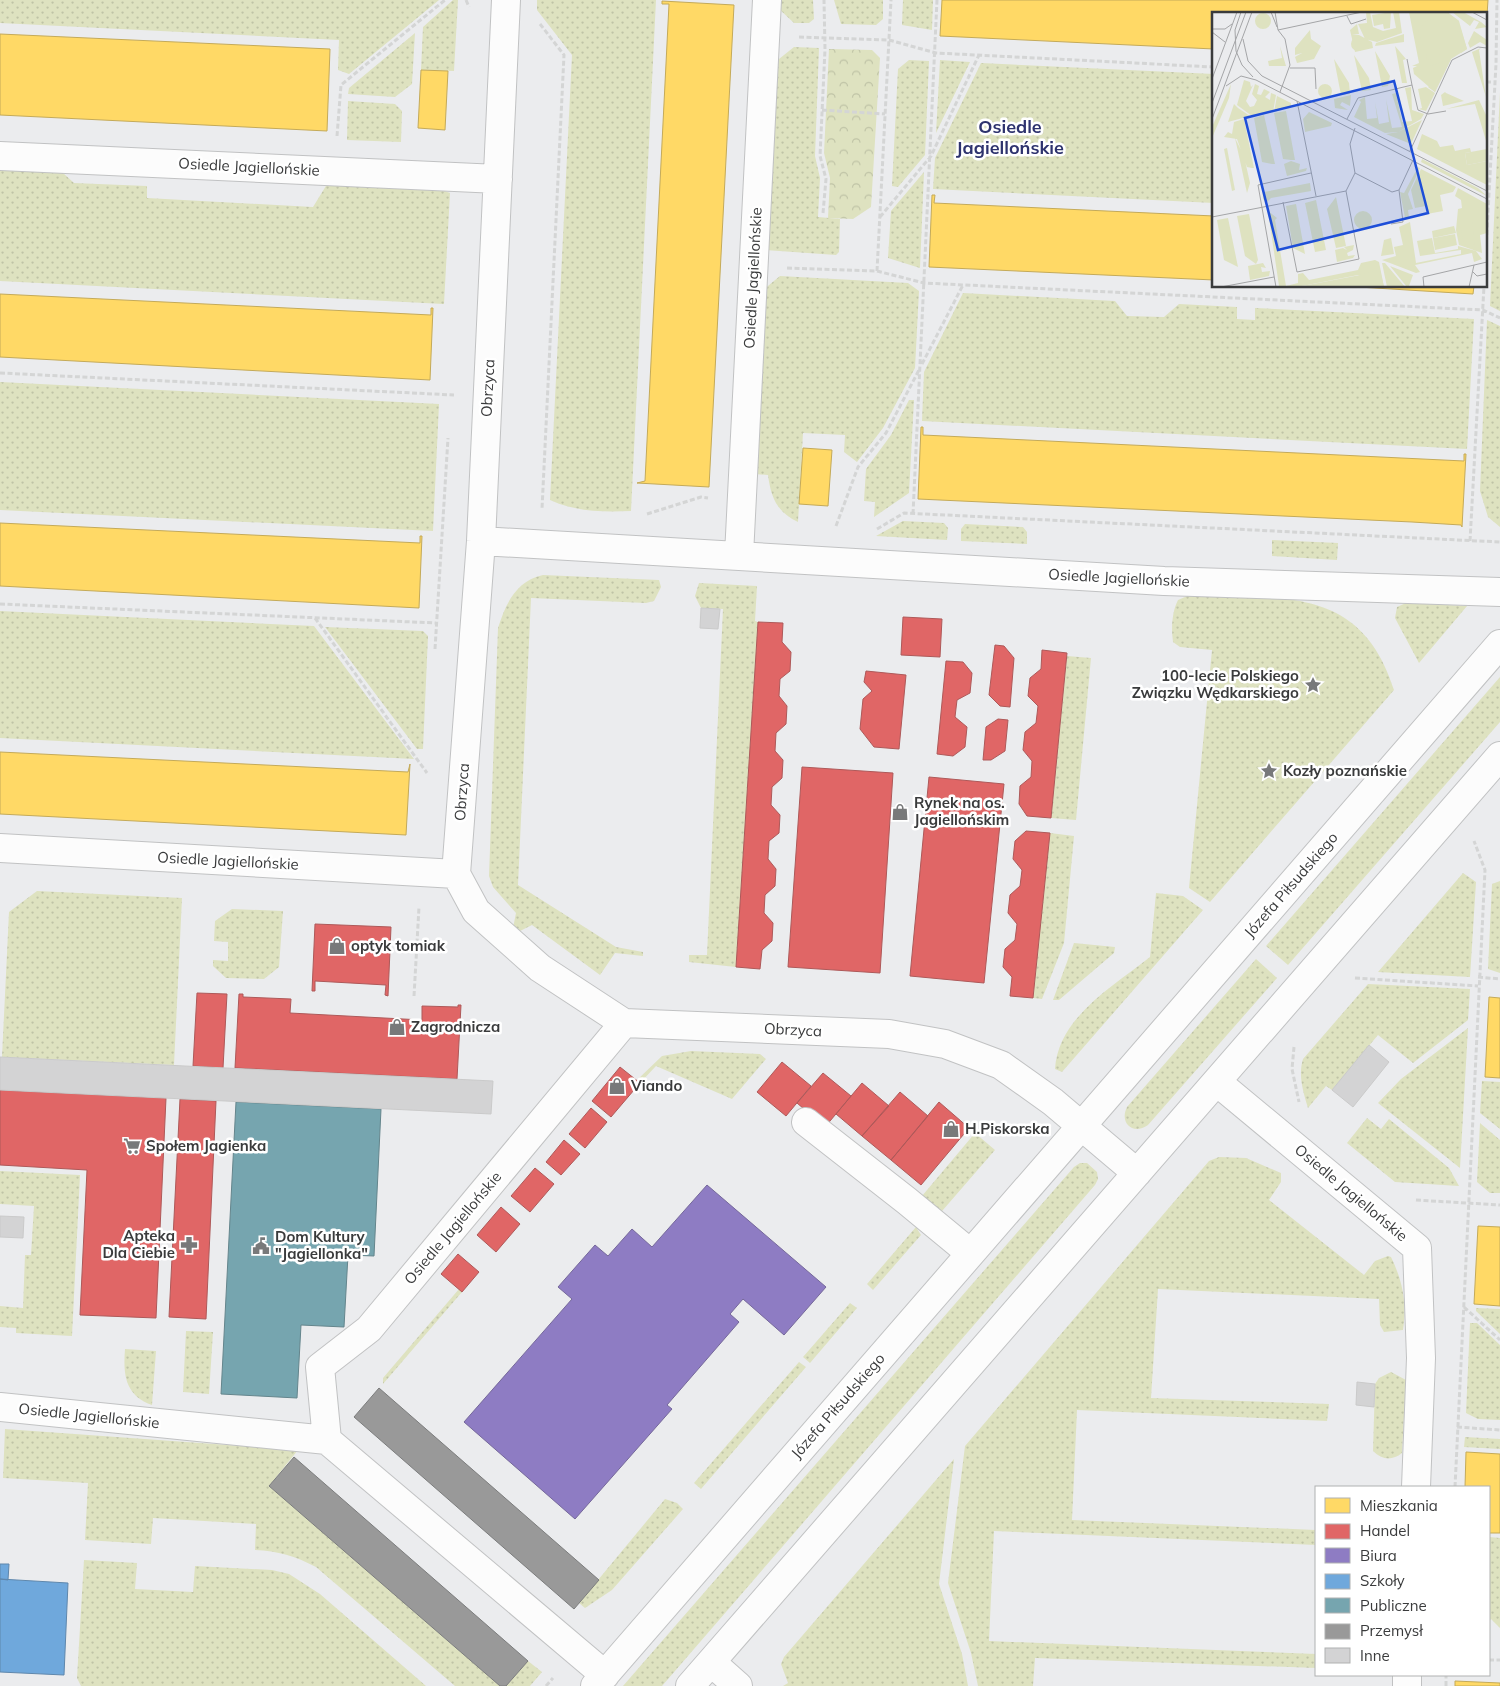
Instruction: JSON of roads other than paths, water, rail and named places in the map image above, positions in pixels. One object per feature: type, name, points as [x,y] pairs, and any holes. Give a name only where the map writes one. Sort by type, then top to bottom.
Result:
[{"type":"street","name":"Obrzyca","points":[[456,874],[480,541],[506,0]]},
{"type":"street","name":"Osiedle Jagiellońskie","points":[[739,555],[767,0]]},
{"type":"street","name":"Osiedle Jagiellońskie","points":[[0,156],[498,179]]},
{"type":"street","name":"Osiedle Jagiellońskie","points":[[480,541],[1164,581],[1500,592]]},
{"type":"street","name":"Józefa Piłsudskiego","points":[[600,1680],[1500,644]]},
{"type":"street","points":[[690,1686],[1500,756]]},
{"type":"street","name":"Osiedle Jagiellońskie","points":[[0,848],[456,874]]},
{"type":"street","points":[[456,874],[476,911],[540,968],[624,1022]]},
{"type":"street","name":"Obrzyca","points":[[624,1022],[889,1034],[945,1044],[1001,1065],[1053,1102],[1081,1126]]},
{"type":"street","name":"Osiedle Jagiellońskie","points":[[0,1407],[327,1440],[320,1367],[369,1329],[624,1022]]},
{"type":"street","name":"Osiedle Jagiellońskie","points":[[1217,1082],[1417,1248],[1421,1358],[1416,1486]]},
{"type":"street","points":[[806,1122],[970,1253]]},
{"type":"street","points":[[1081,1126],[1137,1173]]},
{"type":"street","points":[[327,1440],[600,1680]]},
{"type":"street","points":[[711,1662],[738,1686]]},
{"type":"place","name":"100-lecie Polskiego Związku Wędkarskiego","points":[[1313,685]]},
{"type":"place","name":"Kozły poznańskie","points":[[1269,771]]},
{"type":"place","name":"Rynek na os. Jagiellońskim","points":[[900,812]]},
{"type":"place","name":"optyk tomiak","points":[[337,946]]},
{"type":"place","name":"Zagrodnicza","points":[[397,1027]]},
{"type":"place","name":"Viando","points":[[617,1086]]},
{"type":"place","name":"H.Piskorska","points":[[951,1129]]},
{"type":"place","name":"Społem Jagienka","points":[[132,1146]]},
{"type":"place","name":"Apteka Dla Ciebie","points":[[189,1245]]},
{"type":"place","name":"Dom Kultury \"Jagiellonka\"","points":[[261,1246]]},
{"type":"district","name":"Osiedle Jagiellońskie","points":[[1010,137]]}]
